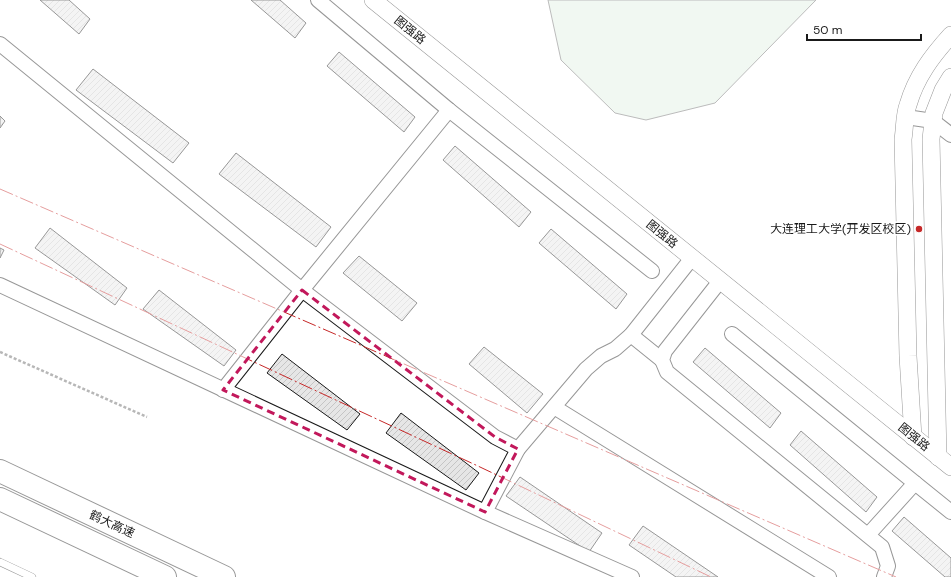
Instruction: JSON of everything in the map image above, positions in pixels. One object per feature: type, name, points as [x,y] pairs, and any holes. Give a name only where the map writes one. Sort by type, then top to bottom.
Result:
[{"type":"highway","name":"鹤大高速","points":[[0,471],[224,577]]},
{"type":"highway","points":[[0,499],[165,577]]},
{"type":"street","points":[[318,0],[449,110],[652,270]]},
{"type":"street","name":"图强路","points":[[373,0],[945,462]]},
{"type":"street","points":[[913,437],[908,356],[903,139],[907,106],[918,78],[935,53],[951,35]]},
{"type":"street","points":[[0,44],[302,290],[495,437],[518,449]]},
{"type":"street","points":[[945,462],[931,139],[934,113],[943,90],[951,77]]},
{"type":"street","points":[[223,390],[302,290],[449,110]]},
{"type":"street","points":[[906,117],[933,121],[951,135]]},
{"type":"street","points":[[485,512],[518,449],[586,369],[601,356],[615,349],[631,335],[692,258]]},
{"type":"street","points":[[662,360],[665,351],[720,281]]},
{"type":"street","points":[[0,286],[485,512],[632,577]]},
{"type":"street","points":[[732,334],[951,512]]},
{"type":"street","points":[[631,335],[662,360],[667,372],[682,385],[882,547],[888,566],[884,577]]},
{"type":"street","points":[[554,407],[829,577]]},
{"type":"street","points":[[868,535],[915,483]]},
{"type":"lane","points":[[0,562],[32,577]]},
{"type":"path","points":[[0,352],[147,417]]},
{"type":"highlighted area","points":[[302,290],[495,437],[518,449],[485,512],[223,390]]},
{"type":"green space","points":[[548,0],[816,0],[715,103],[646,120],[615,113],[561,60]]},
{"type":"building","points":[[40,0],[69,0],[90,19],[79,34]]},
{"type":"building","points":[[251,0],[280,0],[306,23],[295,38]]},
{"type":"building","points":[[339,52],[415,117],[404,132],[327,66]]},
{"type":"building","points":[[93,69],[189,143],[173,163],[76,90]]},
{"type":"building","points":[[0,116],[5,121],[0,128]]},
{"type":"building","points":[[455,146],[531,212],[519,227],[443,160]]},
{"type":"building","points":[[236,153],[331,227],[316,247],[219,174]]},
{"type":"building","points":[[50,228],[127,288],[115,305],[35,248]]},
{"type":"building","points":[[551,229],[627,294],[616,309],[539,243]]},
{"type":"building","points":[[0,248],[4,250],[0,258]]},
{"type":"building","points":[[359,256],[417,303],[402,321],[343,273]]},
{"type":"building","points":[[159,290],[236,350],[224,366],[143,309]]},
{"type":"building","points":[[484,347],[543,394],[527,413],[469,364]]},
{"type":"building","points":[[705,348],[781,413],[770,428],[693,362]]},
{"type":"building","points":[[282,354],[360,414],[347,430],[267,373]]},
{"type":"building","points":[[401,413],[479,473],[466,490],[386,433]]},
{"type":"building","points":[[801,431],[877,497],[866,512],[790,445]]},
{"type":"building","points":[[520,477],[602,533],[589,552],[506,496]]},
{"type":"building","points":[[904,517],[951,558],[951,577],[945,577],[892,531]]},
{"type":"building","points":[[643,526],[718,577],[676,577],[629,545]]},
{"type":"power","points":[[0,189],[896,577]]},
{"type":"power","points":[[0,244],[480,467],[711,577]]},
{"type":"place","name":"大连理工大学(开发区校区)","points":[[919,229]]}]
